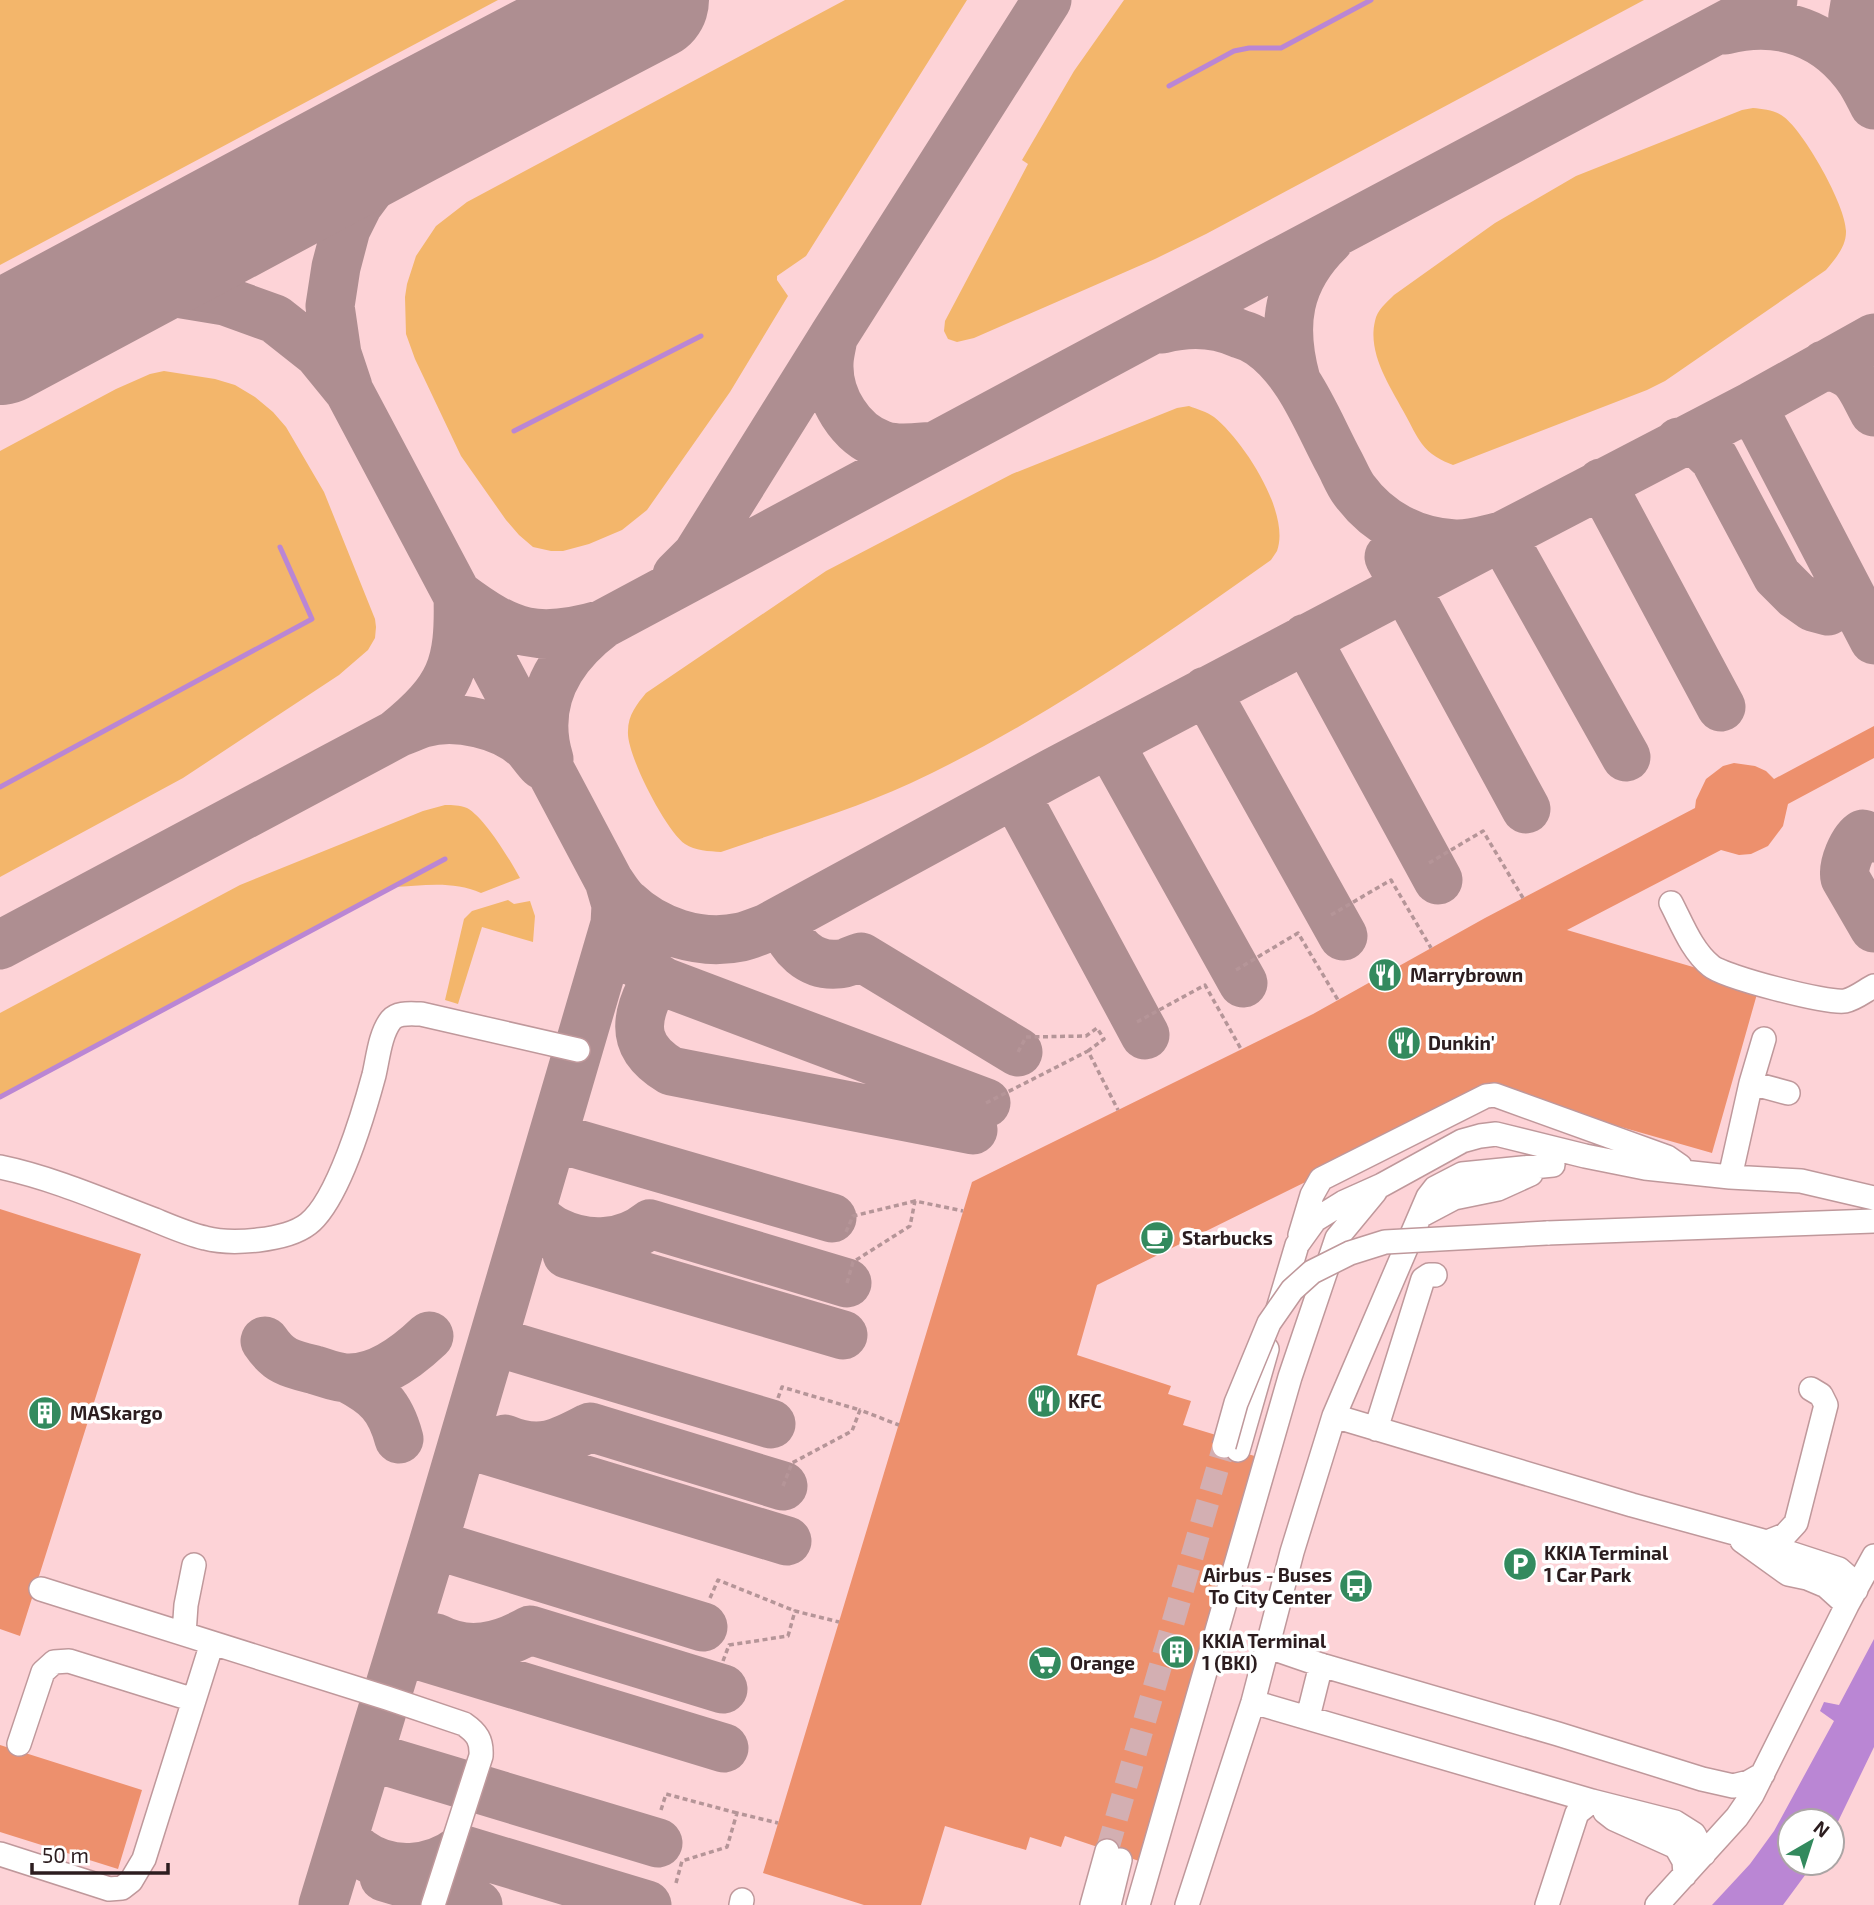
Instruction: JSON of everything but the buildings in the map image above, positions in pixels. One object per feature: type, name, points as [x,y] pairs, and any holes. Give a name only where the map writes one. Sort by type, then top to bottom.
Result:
[{"type":"street","points":[[1671,903],[1697,952],[1712,968],[1816,1000],[1846,1001],[1874,986]]},
{"type":"street","points":[[0,1167],[50,1181],[207,1239],[252,1242],[287,1235],[308,1224],[337,1184],[366,1104],[385,1032],[393,1018],[402,1014],[421,1014],[578,1050]]},
{"type":"street","points":[[1730,1177],[1764,1039]]},
{"type":"street","points":[[1751,1083],[1788,1093]]},
{"type":"street","points":[[1686,1172],[1667,1157],[1495,1095],[1486,1096],[1321,1179],[1312,1195],[1297,1245],[1231,1448],[1236,1403],[1269,1324],[1292,1290],[1312,1272],[1350,1253],[1385,1242],[1874,1221]]},
{"type":"street","points":[[1297,1245],[1315,1220],[1344,1202],[1462,1141],[1496,1134],[1645,1168],[1801,1181],[1874,1198]]},
{"type":"street","points":[[1187,1905],[1252,1702],[1334,1416],[1420,1216],[1454,1198],[1498,1189],[1553,1165],[1585,1156]]},
{"type":"street","points":[[1138,1905],[1294,1365],[1337,1238],[1381,1185]]},
{"type":"street","points":[[1840,1223],[1874,1235]]},
{"type":"street","points":[[1376,1429],[1423,1279],[1435,1275]]},
{"type":"street","points":[[1767,1542],[1785,1535],[1796,1523],[1826,1405],[1821,1395],[1811,1390]]},
{"type":"street","points":[[1334,1416],[1767,1542],[1790,1553],[1839,1569],[1847,1576],[1852,1597]]},
{"type":"street","points":[[1731,1533],[1788,1574],[1807,1578],[1852,1597]]},
{"type":"street","points":[[1657,1905],[1737,1817],[1752,1795],[1874,1556]]},
{"type":"street","points":[[184,1634],[186,1605],[194,1565]]},
{"type":"street","points":[[41,1590],[387,1698],[472,1729],[481,1745],[481,1756],[433,1905]]},
{"type":"street","points":[[0,1854],[109,1889],[122,1888],[131,1881],[145,1859],[212,1643]]},
{"type":"street","points":[[1266,1646],[1321,1665],[1702,1779],[1733,1786],[1749,1782],[1763,1774]]},
{"type":"street","points":[[19,1744],[43,1672],[54,1662],[69,1661],[194,1700]]},
{"type":"street","points":[[1308,1717],[1321,1665]]},
{"type":"street","points":[[1252,1702],[1592,1801],[1675,1822],[1694,1834],[1704,1854]]},
{"type":"street","points":[[1592,1801],[1614,1819],[1675,1847],[1684,1861],[1685,1875]]},
{"type":"street","points":[[1547,1905],[1577,1813],[1592,1801]]},
{"type":"street","points":[[1092,1905],[1114,1853],[1109,1905]]},
{"type":"path","points":[[1429,863],[1483,831],[1523,898]]},
{"type":"path","points":[[1331,915],[1391,880],[1431,948]]},
{"type":"path","points":[[1236,970],[1298,933],[1338,1000]]},
{"type":"path","points":[[1138,1022],[1205,985],[1241,1049]]},
{"type":"path","points":[[986,1103],[1088,1051],[1104,1039],[1097,1028],[1086,1037],[1026,1037],[1018,1052]]},
{"type":"path","points":[[1088,1051],[1118,1110]]},
{"type":"path","points":[[846,1233],[853,1216],[915,1200],[963,1211]]},
{"type":"path","points":[[847,1283],[853,1262],[910,1226],[915,1200]]},
{"type":"path","points":[[778,1398],[782,1387],[899,1424]]},
{"type":"path","points":[[783,1486],[792,1463],[852,1431],[860,1410]]},
{"type":"path","points":[[710,1598],[718,1580],[794,1611],[839,1622]]},
{"type":"path","points":[[723,1661],[729,1645],[788,1636],[794,1611]]},
{"type":"path","points":[[661,1810],[666,1794],[778,1823]]},
{"type":"path","points":[[676,1883],[682,1861],[727,1847],[737,1813]]},
{"type":"shaded area","points":[[0,0],[498,0],[0,265]]},
{"type":"shaded area","points":[[845,0],[967,0],[806,256],[777,276],[788,296],[730,392],[647,510],[622,530],[589,544],[563,551],[533,547],[506,520],[461,456],[415,359],[406,334],[405,297],[416,256],[436,226],[467,202]]},
{"type":"shaded area","points":[[1124,0],[1644,0],[1155,259],[974,338],[957,342],[948,339],[944,331],[945,321],[1028,164],[1022,160],[1074,71]]},
{"type":"shaded area","points":[[1753,108],[1777,113],[1792,125],[1813,153],[1840,206],[1846,237],[1842,248],[1826,270],[1665,381],[1647,390],[1453,465],[1428,451],[1387,382],[1377,358],[1373,333],[1378,313],[1385,303],[1495,223],[1576,176]]},
{"type":"shaded area","points":[[164,371],[235,385],[255,397],[286,427],[324,492],[375,619],[375,638],[368,650],[339,675],[183,778],[0,877],[0,451],[116,389],[150,374]]},
{"type":"shaded area","points":[[1189,406],[1211,415],[1226,428],[1262,478],[1277,517],[1280,535],[1277,551],[1271,560],[1140,651],[1051,708],[959,760],[911,783],[841,811],[721,852],[693,848],[677,836],[658,809],[633,757],[629,742],[631,715],[646,693],[826,571],[1012,474],[1177,408]]},
{"type":"shaded area","points":[[445,805],[464,807],[474,813],[497,840],[520,878],[481,893],[448,885],[392,887],[0,1097],[0,1013],[240,885],[423,811]]},
{"type":"shaded area","points":[[508,900],[514,904],[530,901],[535,916],[533,942],[482,927],[458,1004],[445,1000],[464,919],[472,911]]},
{"type":"shaded area","points":[[1874,1639],[1874,1747],[1845,1807],[1787,1807],[1834,1721],[1820,1711],[1824,1702],[1839,1705]]},
{"type":"shaded area","points":[[1776,1827],[1776,1877],[1804,1877],[1783,1905],[1712,1905],[1750,1864]]},
{"type":"waterway","points":[[1169,86],[1234,51],[1281,48],[1371,0]]},
{"type":"waterway","points":[[514,431],[701,336]]},
{"type":"waterway","points":[[0,787],[312,619],[280,547]]},
{"type":"waterway","points":[[0,1097],[445,859]]},
{"type":"taxiway","points":[[935,446],[888,447],[870,440],[851,423],[843,413],[832,389],[829,361],[833,337],[1047,0]]},
{"type":"taxiway","points":[[458,595],[494,619],[526,632],[560,633],[603,624],[1773,0]]},
{"type":"taxiway","points":[[1856,0],[1852,31],[1861,81]]},
{"type":"taxiway","points":[[1725,30],[1765,25],[1801,32],[1818,40],[1848,64],[1874,105]]},
{"type":"taxiway","points":[[348,387],[337,354],[330,306],[336,267],[346,229],[358,205],[384,170],[407,126]]},
{"type":"taxiway","points":[[1296,380],[1289,341],[1291,305],[1304,271],[1329,240]]},
{"type":"taxiway","points":[[116,283],[225,301],[275,319],[318,353],[349,391],[609,881],[621,898],[638,913],[679,934],[694,938],[725,939],[767,928],[1054,772],[1502,536],[1626,757]]},
{"type":"taxiway","points":[[1162,329],[1192,324],[1211,325],[1260,343],[1274,354],[1296,382],[1315,413],[1350,484],[1364,502],[1399,529],[1426,539],[1455,544],[1502,536],[1752,406],[1874,338]]},
{"type":"taxiway","points":[[677,575],[697,555],[833,337]]},
{"type":"taxiway","points":[[1824,365],[1851,375],[1861,387],[1874,412]]},
{"type":"taxiway","points":[[1752,406],[1874,640]]},
{"type":"taxiway","points":[[1679,442],[1699,444],[1714,458],[1777,576],[1796,595],[1813,607],[1828,611],[1851,596]]},
{"type":"taxiway","points":[[1601,483],[1721,707]]},
{"type":"taxiway","points":[[1389,557],[1526,809]]},
{"type":"taxiway","points":[[0,945],[396,734],[429,703],[448,674],[457,640],[458,595]]},
{"type":"taxiway","points":[[549,759],[544,719],[553,683],[574,651],[603,624]]},
{"type":"taxiway","points":[[1306,638],[1438,880]]},
{"type":"taxiway","points":[[1206,691],[1343,936]]},
{"type":"taxiway","points":[[397,733],[436,721],[478,723],[518,740],[542,765]]},
{"type":"taxiway","points":[[1109,743],[1243,983]]},
{"type":"taxiway","points":[[1015,794],[1145,1035]]},
{"type":"taxiway","points":[[1874,838],[1863,834],[1859,837],[1845,867],[1845,878],[1874,928]]},
{"type":"taxiway","points":[[323,1905],[433,1544],[615,924],[616,905],[609,881]]},
{"type":"taxiway","points":[[784,919],[790,938],[802,953],[810,958],[839,964],[861,957],[1018,1052]]},
{"type":"taxiway","points":[[615,924],[623,945],[633,959],[664,982],[986,1103]]},
{"type":"taxiway","points":[[650,990],[641,1015],[641,1036],[650,1055],[671,1071],[973,1130]]},
{"type":"taxiway","points":[[553,1137],[832,1218]]},
{"type":"taxiway","points":[[530,1213],[554,1230],[581,1240],[617,1240],[650,1224],[847,1283]]},
{"type":"taxiway","points":[[567,1254],[843,1335]]},
{"type":"taxiway","points":[[265,1341],[275,1354],[286,1361],[347,1378],[370,1375],[392,1365],[429,1336]]},
{"type":"taxiway","points":[[493,1341],[771,1424]]},
{"type":"taxiway","points":[[347,1378],[374,1395],[387,1409],[399,1439]]},
{"type":"taxiway","points":[[505,1439],[529,1446],[549,1445],[590,1427],[783,1486]]},
{"type":"taxiway","points":[[463,1443],[787,1541]]},
{"type":"taxiway","points":[[433,1544],[703,1627]]},
{"type":"taxiway","points":[[436,1638],[460,1646],[484,1647],[507,1641],[530,1630],[723,1689]]},
{"type":"taxiway","points":[[401,1650],[724,1748]]},
{"type":"taxiway","points":[[369,1756],[658,1843]]},
{"type":"taxiway","points":[[344,1837],[359,1852],[371,1859],[397,1867],[424,1866],[461,1849],[647,1905]]},
{"type":"taxiway","points":[[384,1877],[478,1905]]},
{"type":"runway","points":[[0,344],[648,0]]},
{"type":"tunnel","points":[[1107,1851],[1224,1446]]},
{"type":"place","name":"Marrybrown","points":[[1385,975]]},
{"type":"place","name":"Dunkin'","points":[[1404,1043]]},
{"type":"place","name":"Starbucks","points":[[1157,1238]]},
{"type":"place","name":"KFC","points":[[1044,1401]]},
{"type":"place","name":"MASkargo","points":[[45,1413]]},
{"type":"place","name":"KKIA Terminal 1 Car Park","points":[[1520,1564]]},
{"type":"place","name":"Airbus - Buses To City Center","points":[[1356,1586]]},
{"type":"place","name":"KKIA Terminal 1 (BKI)","points":[[1177,1652]]},
{"type":"place","name":"Orange","points":[[1045,1663]]}]
